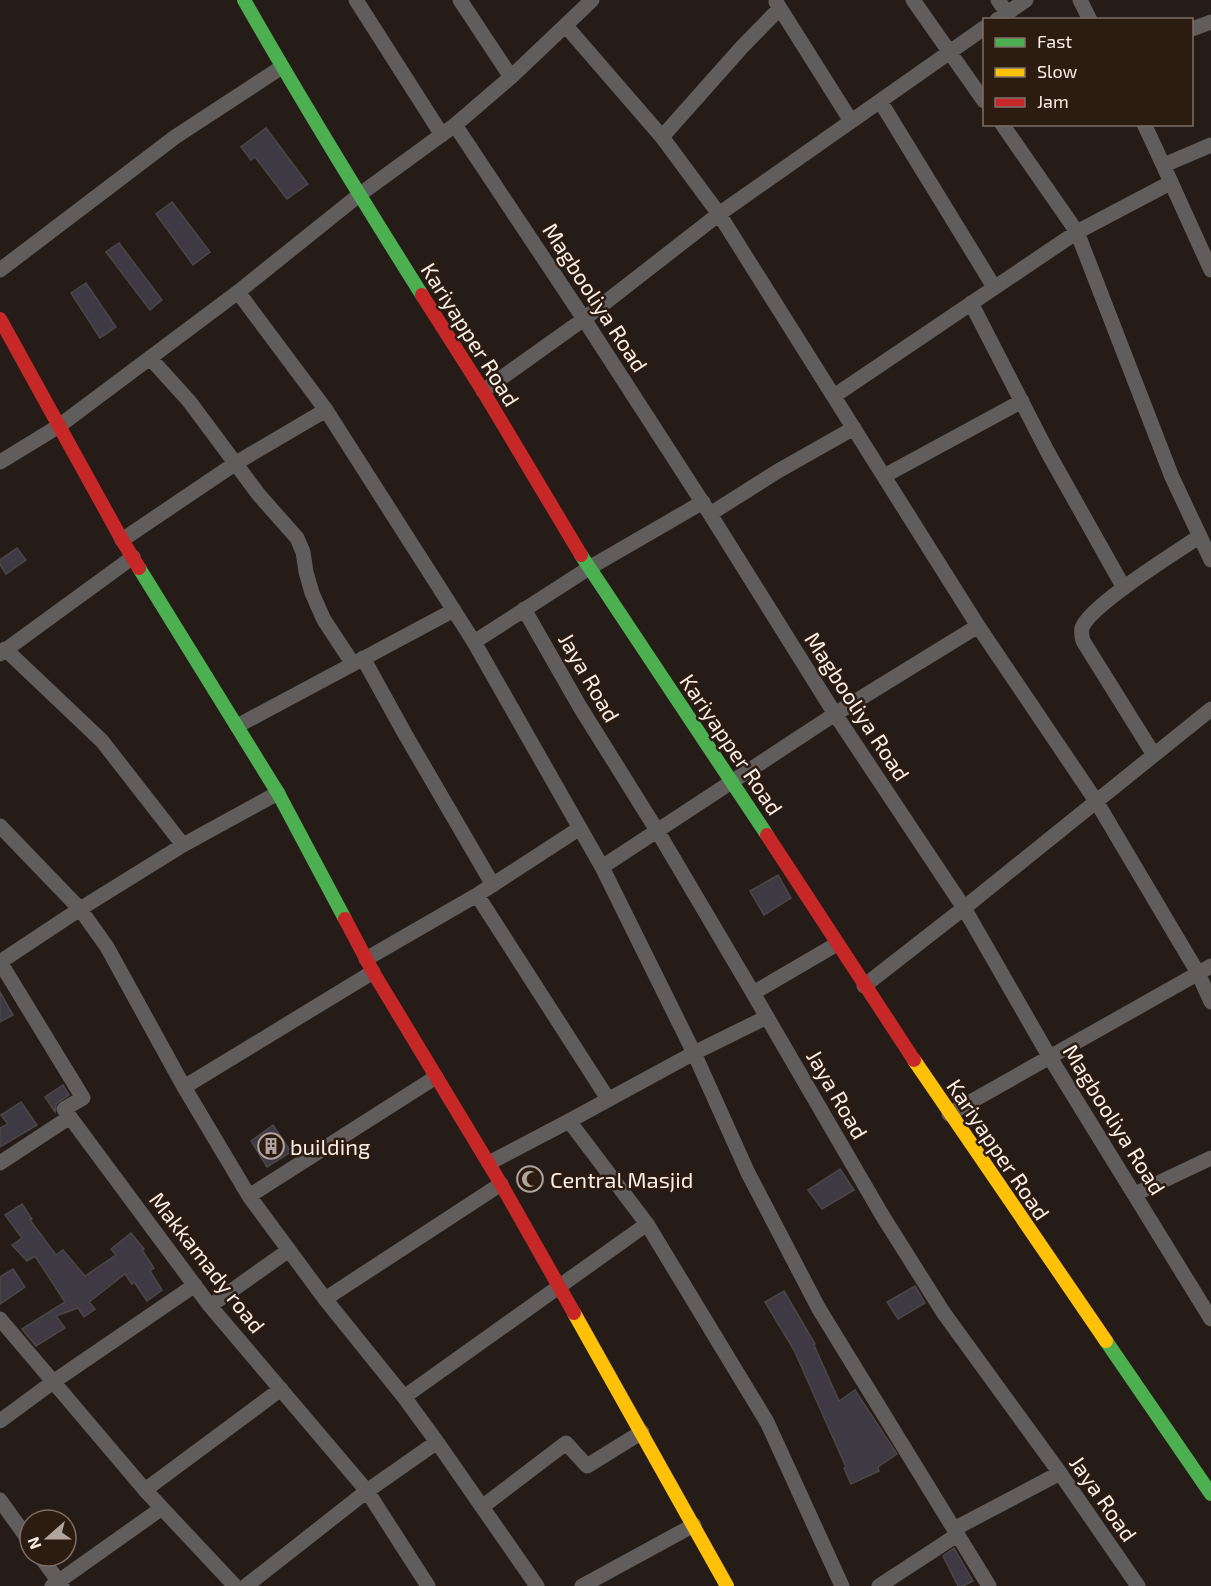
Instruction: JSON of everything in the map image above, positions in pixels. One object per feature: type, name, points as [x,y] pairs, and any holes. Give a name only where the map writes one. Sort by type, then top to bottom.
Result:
[{"type":"street","name":"Kariyapper Road","points":[[244,0],[359,195],[483,391],[589,568],[733,783],[949,1114],[1211,1494]]},
{"type":"street","points":[[356,0],[442,135]]},
{"type":"street","points":[[460,0],[511,77]]},
{"type":"street","points":[[913,0],[983,100]]},
{"type":"street","points":[[1001,11],[1026,0]]},
{"type":"street","points":[[1080,0],[1089,18]]},
{"type":"street","points":[[0,462],[59,426],[238,292],[359,195],[455,125],[566,26],[585,2]]},
{"type":"street","points":[[662,137],[777,4],[851,121]]},
{"type":"street","points":[[1193,28],[1211,22]]},
{"type":"street","points":[[566,26],[662,137],[719,214],[978,626],[1096,801],[1204,969],[1211,1002]]},
{"type":"street","points":[[483,391],[584,319],[719,214],[983,29]]},
{"type":"street","points":[[0,270],[175,136],[282,67]]},
{"type":"street","points":[[880,101],[993,287]]},
{"type":"street","name":"Magbooliya Road","points":[[455,125],[707,508],[835,714],[964,908],[1049,1056],[1211,1319]]},
{"type":"street","points":[[1003,126],[1077,232],[1172,477],[1211,560]]},
{"type":"street","points":[[1144,126],[1211,270]]},
{"type":"street","points":[[1164,165],[1211,145]]},
{"type":"street","points":[[834,396],[1077,232],[1170,183]]},
{"type":"street","points":[[238,292],[327,410],[474,642],[602,867],[694,1053],[748,1173],[819,1309],[989,1586]]},
{"type":"street","points":[[971,303],[1047,451],[1124,588]]},
{"type":"street","points":[[0,319],[122,540],[278,793],[369,966],[489,1163],[727,1586]]},
{"type":"street","points":[[150,358],[189,401],[259,495],[297,538],[303,552],[312,593],[324,620],[358,661],[405,734],[493,885]]},
{"type":"street","points":[[884,476],[1022,402]]},
{"type":"street","points":[[122,540],[236,463],[327,410]]},
{"type":"street","points":[[474,642],[589,568],[778,471],[854,428]]},
{"type":"street","points":[[1154,755],[1083,641],[1082,629],[1088,619],[1124,588],[1200,536]]},
{"type":"street","points":[[133,557],[2,651],[102,741],[183,845]]},
{"type":"street","name":"Jaya Road","points":[[525,609],[580,707],[658,832],[882,1215],[943,1312],[1060,1473],[1138,1586]]},
{"type":"street","points":[[237,726],[454,610]]},
{"type":"street","points":[[602,867],[835,714],[978,626]]},
{"type":"street","points":[[864,986],[1211,709]]},
{"type":"street","points":[[0,1163],[70,1117],[64,1109],[83,1098],[0,962],[183,845],[278,793]]},
{"type":"street","points":[[0,826],[80,909],[107,947],[184,1087],[249,1196],[325,1299],[404,1397],[537,1586]]},
{"type":"street","points":[[184,1087],[580,828]]},
{"type":"street","points":[[477,895],[608,1099]]},
{"type":"street","points":[[753,993],[837,944]]},
{"type":"street","points":[[949,1114],[1204,969]]},
{"type":"street","points":[[489,1163],[694,1053],[767,1017]]},
{"type":"street","points":[[249,1196],[436,1077]]},
{"type":"street","name":"Makkamady road","points":[[70,1117],[210,1306],[367,1491],[428,1586]]},
{"type":"street","points":[[569,1121],[647,1224],[767,1422],[842,1586]]},
{"type":"street","points":[[1135,1194],[1211,1158]]},
{"type":"street","points":[[325,1299],[501,1184]]},
{"type":"street","points":[[404,1397],[647,1224]]},
{"type":"street","points":[[210,1306],[289,1250]]},
{"type":"street","points":[[0,1421],[195,1285]]},
{"type":"street","points":[[0,1319],[145,1490],[234,1586]]},
{"type":"street","points":[[145,1490],[281,1389]]},
{"type":"street","points":[[482,1507],[566,1443],[587,1466],[642,1432]]},
{"type":"street","points":[[246,1586],[367,1491],[437,1442]]},
{"type":"street","points":[[879,1586],[956,1532],[1060,1473]]},
{"type":"street","points":[[0,1500],[18,1525]]},
{"type":"street","points":[[47,1568],[57,1584],[162,1508]]},
{"type":"street","points":[[582,1586],[694,1525]]},
{"type":"building","points":[[266,128],[308,184],[287,199],[255,157],[251,160],[241,147]]},
{"type":"building","points":[[172,202],[210,252],[193,265],[156,214]]},
{"type":"building","points":[[119,243],[162,300],[150,310],[106,252]]},
{"type":"building","points":[[86,283],[116,327],[100,338],[71,293]]},
{"type":"building","points":[[17,548],[26,560],[6,574],[0,565],[0,560]]},
{"type":"building","points":[[778,875],[791,898],[764,915],[750,891]]},
{"type":"building","points":[[0,992],[13,1015],[0,1022]]},
{"type":"building","points":[[63,1085],[69,1095],[56,1104],[55,1112],[45,1097]]},
{"type":"building","points":[[21,1102],[37,1125],[0,1147],[0,1128],[8,1124],[1,1115]]},
{"type":"building","name":"building","points":[[273,1125],[291,1152],[267,1167],[251,1141]]},
{"type":"building","points":[[840,1169],[854,1190],[822,1209],[808,1190]]},
{"type":"building","points":[[22,1204],[32,1219],[30,1220],[56,1255],[63,1250],[85,1276],[116,1255],[111,1249],[131,1233],[144,1249],[142,1250],[154,1268],[150,1271],[162,1290],[147,1301],[134,1282],[132,1284],[125,1274],[89,1302],[95,1309],[84,1317],[78,1308],[56,1316],[65,1328],[36,1346],[22,1329],[65,1302],[35,1256],[27,1261],[12,1245],[22,1238],[5,1215]]},
{"type":"building","points":[[13,1269],[25,1287],[0,1304],[0,1277]]},
{"type":"building","points":[[915,1286],[925,1303],[898,1319],[887,1302]]},
{"type":"building","points":[[784,1291],[815,1344],[839,1401],[855,1390],[897,1454],[878,1467],[879,1471],[851,1484],[844,1468],[846,1467],[794,1350],[765,1302]]},
{"type":"building","points":[[954,1548],[973,1581],[963,1586],[958,1586],[943,1556]]},
{"type":"traffic: fast","points":[[244,0],[331,149],[422,295]]},
{"type":"traffic: fast","points":[[581,555],[767,835]]},
{"type":"traffic: fast","points":[[139,568],[278,793],[345,919]]},
{"type":"traffic: fast","points":[[1106,1341],[1211,1494]]},
{"type":"traffic: slow","points":[[914,1060],[1106,1341]]},
{"type":"traffic: slow","points":[[574,1313],[727,1586]]},
{"type":"traffic: jam","points":[[422,295],[483,391],[581,555]]},
{"type":"traffic: jam","points":[[0,319],[139,568]]},
{"type":"traffic: jam","points":[[767,835],[914,1060]]},
{"type":"traffic: jam","points":[[345,919],[373,972],[501,1184],[574,1313]]},
{"type":"place","name":"building","points":[[271,1146]]},
{"type":"place","name":"Central Masjid","points":[[530,1179]]}]
